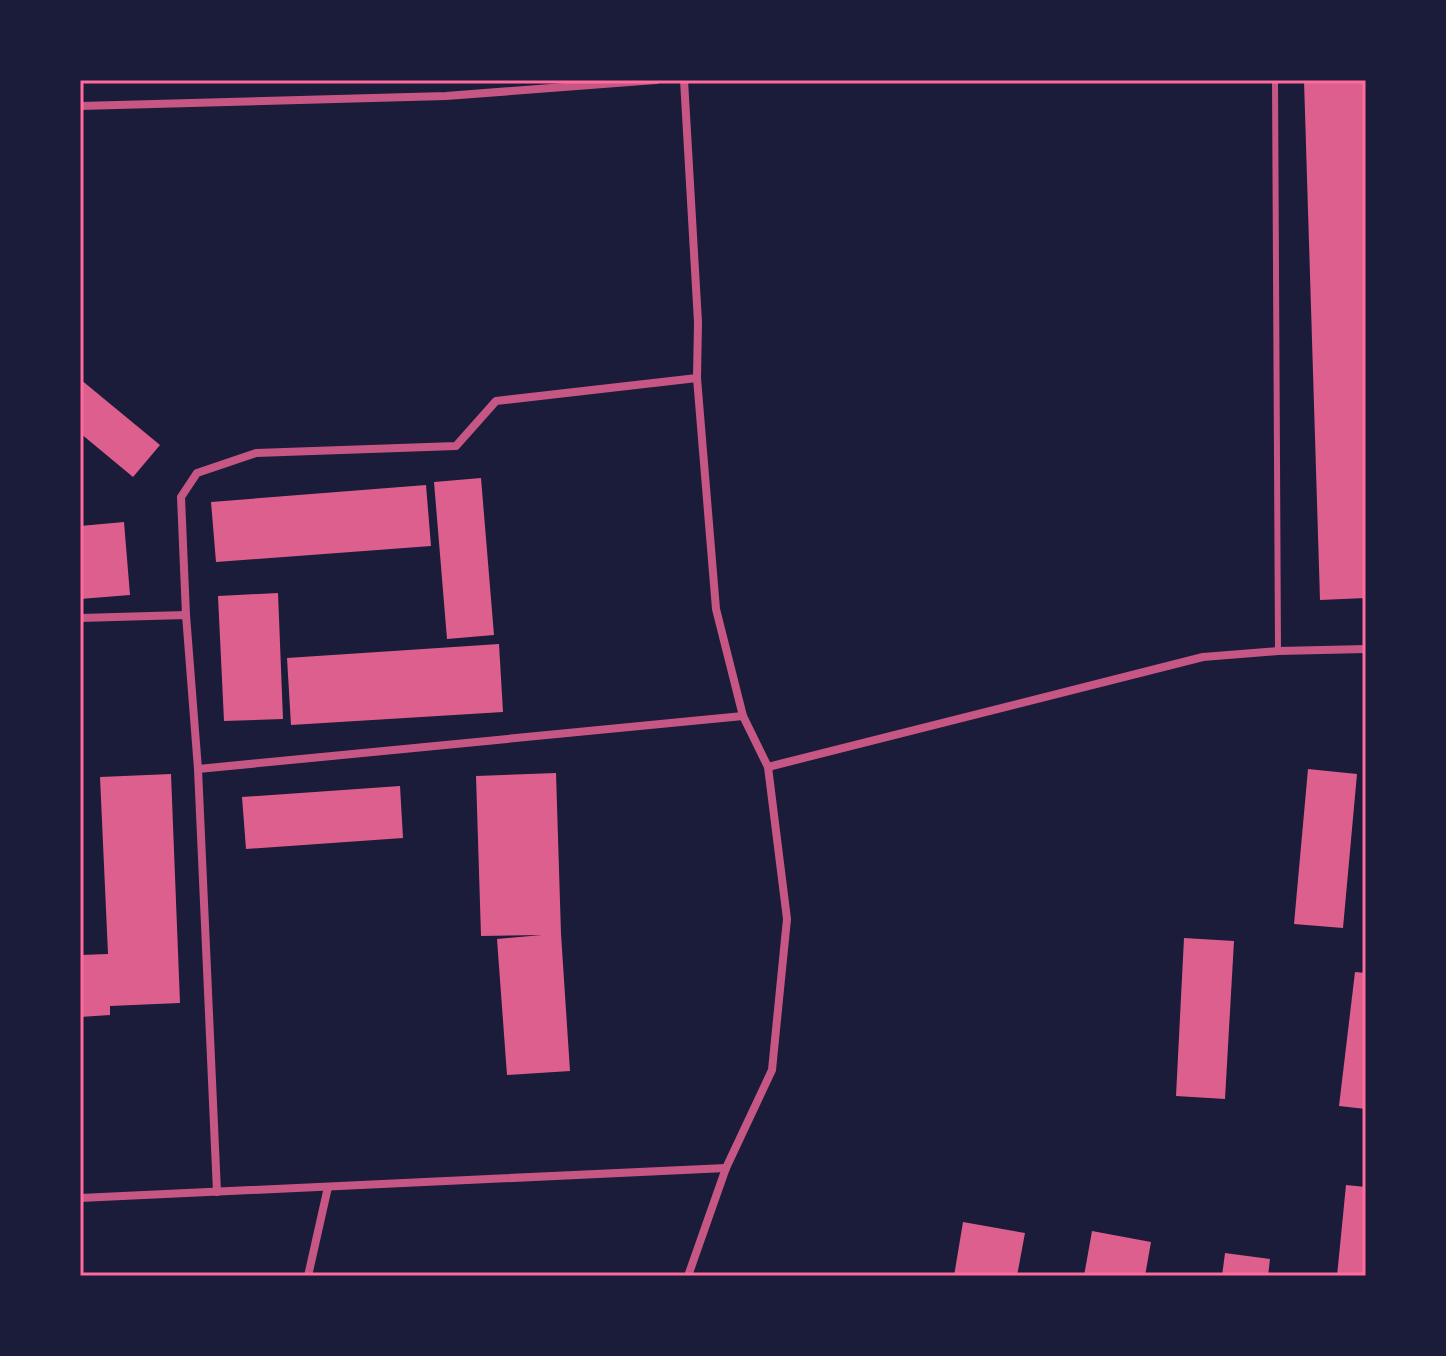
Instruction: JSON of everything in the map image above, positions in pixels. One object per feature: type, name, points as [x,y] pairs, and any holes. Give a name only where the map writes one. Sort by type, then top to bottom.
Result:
[{"type":"street","points":[[80,106],[446,96],[656,80]]},
{"type":"street","points":[[684,80],[698,322],[697,378],[716,609],[743,716],[768,767],[787,919],[772,1070],[726,1168],[688,1276]]},
{"type":"street","points":[[217,1192],[198,769],[181,497],[197,473],[256,453],[456,446],[496,401],[697,378]]},
{"type":"street","points":[[80,618],[186,615]]},
{"type":"street","points":[[768,767],[1203,657],[1366,649]]},
{"type":"street","points":[[198,769],[743,716]]},
{"type":"street","points":[[80,1198],[726,1168]]},
{"type":"street","points":[[308,1276],[328,1187]]},
{"type":"lane","points":[[1275,80],[1278,651]]},
{"type":"building","points":[[1304,80],[1366,80],[1366,598],[1320,600]]},
{"type":"building","points":[[80,379],[160,445],[133,477],[80,433]]},
{"type":"building","points":[[481,478],[494,635],[447,639],[434,482]]},
{"type":"building","points":[[426,485],[431,546],[216,562],[211,502]]},
{"type":"building","points":[[124,522],[130,595],[80,599],[80,526]]},
{"type":"building","points":[[278,593],[283,719],[224,721],[218,596]]},
{"type":"building","points":[[499,644],[503,712],[291,725],[287,658]]},
{"type":"building","points":[[1308,769],[1357,774],[1343,928],[1294,924]]},
{"type":"building","points":[[556,773],[561,934],[570,1071],[507,1075],[497,939],[542,935],[481,936],[476,776]]},
{"type":"building","points":[[171,774],[180,1003],[110,1006],[110,1015],[80,1017],[80,955],[108,954],[100,777]]},
{"type":"building","points":[[400,786],[403,838],[246,849],[242,797]]},
{"type":"building","points":[[1184,938],[1234,941],[1225,1099],[1176,1096]]},
{"type":"building","points":[[1355,972],[1366,973],[1366,1109],[1339,1106]]},
{"type":"building","points":[[1346,1185],[1366,1187],[1366,1276],[1337,1276]]},
{"type":"building","points":[[963,1222],[1025,1233],[1017,1276],[954,1276]]},
{"type":"building","points":[[1092,1231],[1151,1242],[1145,1276],[1084,1276]]},
{"type":"building","points":[[1225,1253],[1270,1259],[1268,1276],[1222,1276]]}]
